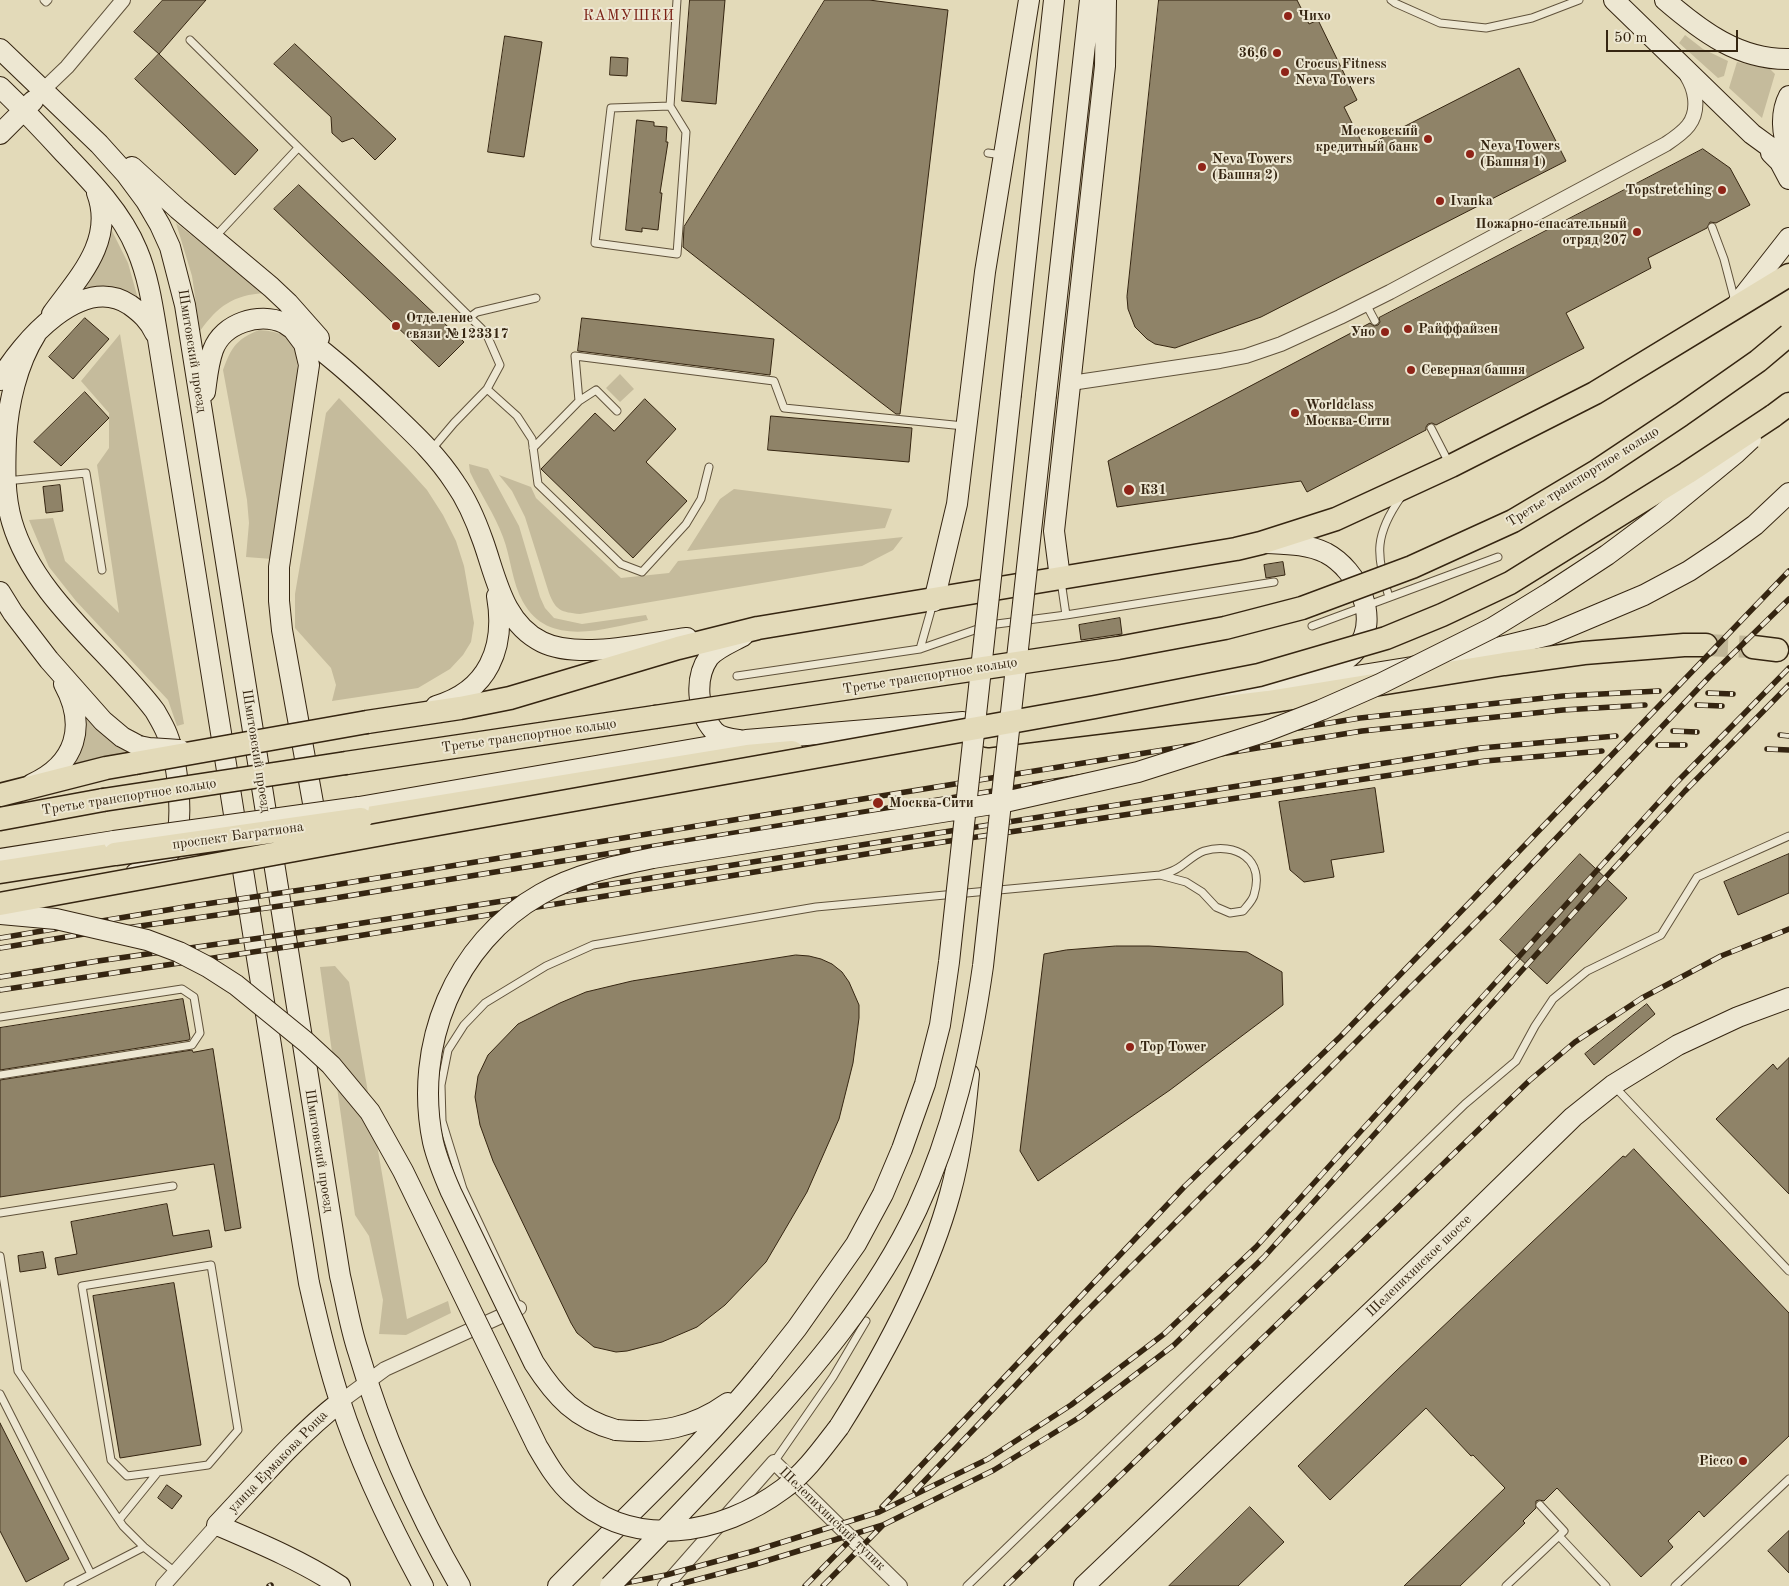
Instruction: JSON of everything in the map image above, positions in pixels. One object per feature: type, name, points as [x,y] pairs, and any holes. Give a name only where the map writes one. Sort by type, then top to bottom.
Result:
[{"type":"main road","points":[[934,600],[957,504],[985,272],[996,154],[1029,0]]},
{"type":"main road","points":[[558,1586],[733,1408],[808,1313],[856,1244],[883,1194],[902,1149],[925,1084],[940,1025],[950,952],[1054,0]]},
{"type":"main road","points":[[0,914],[56,919],[147,940],[179,952],[208,967],[236,985],[331,1065],[370,1112],[403,1172],[537,1446],[554,1474],[572,1495],[612,1520],[651,1530],[670,1532],[702,1528],[729,1519],[756,1506],[784,1489],[810,1464],[838,1427],[864,1387],[890,1339],[912,1295],[938,1231],[950,1195],[960,1153],[983,966],[1090,0]]},
{"type":"main road","points":[[1060,578],[1054,531],[1072,384],[1105,66],[1106,0]]},
{"type":"main road","points":[[1614,0],[1780,162],[1789,179]]},
{"type":"main road","points":[[1665,0],[1707,34],[1736,49],[1780,59],[1789,59]]},
{"type":"main road","name":"Шмитовский проезд","points":[[0,49],[98,144],[126,174],[146,201],[163,230],[170,247],[180,285],[202,417],[333,1238],[357,1350],[383,1428],[408,1487],[460,1586]]},
{"type":"main road","points":[[0,87],[90,181],[120,219],[136,248],[149,291],[299,1227],[317,1319],[340,1402],[379,1500],[423,1586]]},
{"type":"main road","points":[[0,134],[43,90],[288,303],[350,373],[445,468],[467,503],[507,608],[513,618],[530,635],[543,643],[558,648],[577,650],[600,650],[758,628],[1236,549],[1261,543],[1336,519],[1414,484],[1595,393],[1789,275]]},
{"type":"main road","points":[[1789,96],[1786,101],[1782,123],[1785,144],[1789,152]]},
{"type":"main road","points":[[1752,134],[1789,161]]},
{"type":"main road","points":[[0,380],[88,265],[100,239],[103,219],[102,210],[97,193],[90,181]]},
{"type":"main road","points":[[1736,306],[1789,238]]},
{"type":"main road","points":[[0,896],[130,874],[151,868],[168,855],[174,844],[179,818],[179,802],[174,760],[167,734],[161,721],[147,700],[58,602],[35,572],[12,521],[6,481],[7,432],[11,404],[23,357],[40,329],[58,313],[79,302],[101,297],[113,298],[124,301],[140,312],[147,319],[158,339]]},
{"type":"main road","points":[[202,417],[209,361],[213,349],[225,332],[242,323],[262,318],[278,321],[292,328],[350,373]]},
{"type":"main road","points":[[292,328],[304,344],[308,357],[308,373],[279,567],[280,608],[282,630],[315,814],[320,829],[325,834],[336,839],[356,841],[401,836],[934,740]]},
{"type":"main road","name":"Третье транспортное кольцо","points":[[0,819],[103,800],[1118,648],[1225,628],[1302,608],[1412,567],[1513,521],[1596,471],[1681,415],[1758,361],[1789,335]]},
{"type":"main road","points":[[763,1371],[727,1404],[694,1423],[643,1432],[608,1428],[576,1413],[552,1388],[534,1363],[440,1166],[433,1142],[429,1114],[430,1054],[438,1023],[450,991],[467,961],[503,922],[528,902],[565,882],[618,865],[1005,802],[1138,772],[1267,732],[1380,684],[1458,646],[1492,628],[1549,593],[1662,514],[1736,453],[1781,410]]},
{"type":"main road","points":[[0,904],[1095,707],[1267,673],[1386,638],[1442,615],[1510,583],[1687,473],[1781,410]]},
{"type":"main road","points":[[360,813],[746,740],[1018,717],[1180,699],[1268,696],[1497,648],[1549,635],[1652,591],[1706,560],[1755,525],[1789,492]]},
{"type":"main road","points":[[1261,543],[1302,545],[1325,552],[1341,563],[1354,578],[1366,606],[1367,619],[1365,636],[1356,651],[1341,663],[1268,696]]},
{"type":"main road","points":[[367,722],[444,704],[459,698],[471,690],[479,681],[494,654],[500,622],[488,557]]},
{"type":"main road","points":[[0,592],[66,686],[74,707],[76,730],[74,743],[69,754],[54,771],[34,783],[0,795]]},
{"type":"main road","points":[[0,795],[106,768],[137,754],[195,752],[510,698],[678,648],[758,628]]},
{"type":"main road","points":[[746,740],[728,739],[715,732],[706,719],[700,703],[700,687],[702,671],[710,656],[725,645],[758,628]]},
{"type":"main road","name":"проспект Багратиона","points":[[0,872],[115,847],[747,756],[1017,734],[1268,696],[1514,662],[1584,653],[1706,645]]},
{"type":"main road","points":[[1754,647],[1777,650]]},
{"type":"main road","points":[[48,660],[113,730],[126,740],[137,754]]},
{"type":"main road","points":[[0,860],[115,847]]},
{"type":"main road","name":"Шелепихинское шоссе","points":[[1084,1586],[1453,1234],[1573,1116],[1613,1085],[1678,1045],[1738,1017],[1789,998]]},
{"type":"main road","points":[[610,1586],[800,1383],[888,1263],[916,1210],[952,1118],[975,1022]]},
{"type":"main road","name":"улица Ермакова Роща","points":[[217,1525],[299,1437],[340,1402]]},
{"type":"main road","points":[[217,1525],[287,1556],[326,1576],[340,1586]]},
{"type":"street","points":[[43,90],[67,67],[123,0]]},
{"type":"street","points":[[1072,384],[1246,356],[1298,337],[1366,304],[1535,216],[1666,144],[1684,132],[1694,119],[1696,105],[1692,83],[1677,61]]},
{"type":"street","name":"улица Ермакова Роща","points":[[340,1402],[385,1369],[519,1308]]},
{"type":"street","name":"Шелепихинский тупик","points":[[665,1586],[774,1462],[900,1586]]},
{"type":"street","name":"улица Ермакова Роща","points":[[163,1586],[217,1525]]},
{"type":"lane","points":[[44,0],[46,2],[48,0]]},
{"type":"lane","points":[[670,106],[611,108],[595,243],[677,254],[686,132],[670,106],[677,0]]},
{"type":"lane","points":[[1391,0],[1440,22],[1486,28],[1532,18],[1579,0]]},
{"type":"lane","points":[[190,40],[486,333],[500,365],[487,389],[430,451]]},
{"type":"lane","points":[[214,239],[298,148]]},
{"type":"lane","points":[[1712,227],[1724,259],[1736,306]]},
{"type":"lane","points":[[470,317],[477,312],[536,298]]},
{"type":"lane","points":[[1366,304],[1375,320]]},
{"type":"lane","points":[[579,401],[575,356],[774,381],[784,408],[966,426]]},
{"type":"lane","points":[[487,389],[517,416],[532,439],[538,484],[621,564],[642,572],[686,524],[701,499],[709,467]]},
{"type":"lane","points":[[533,448],[579,401],[596,390],[617,411]]},
{"type":"lane","points":[[1431,428],[1451,466]]},
{"type":"lane","points":[[6,481],[86,472],[102,570]]},
{"type":"lane","points":[[1389,597],[1382,574],[1380,544],[1382,531],[1396,505],[1414,484]]},
{"type":"lane","points":[[1312,626],[1498,557]]},
{"type":"lane","points":[[1060,578],[1066,616]]},
{"type":"lane","points":[[737,676],[920,649],[989,625],[1066,616],[1274,582]]},
{"type":"lane","points":[[920,649],[934,600]]},
{"type":"lane","points":[[967,1586],[1465,1104],[1516,1062],[1534,1026],[1553,998],[1587,971],[1661,935],[1697,877],[1789,836]]},
{"type":"lane","points":[[519,1308],[463,1189],[442,1121],[441,1085],[448,1050],[464,1025],[485,1003],[546,966],[593,945],[816,907],[1160,875],[1176,869],[1203,851],[1224,849],[1240,852],[1253,862],[1258,876],[1254,897],[1243,911],[1230,913],[1216,907],[1202,892],[1186,882],[1160,875]]},
{"type":"lane","points":[[0,1017],[182,989],[194,997],[200,1033],[192,1045],[0,1075]]},
{"type":"lane","points":[[1613,1085],[1789,1271]]},
{"type":"lane","points":[[0,1213],[173,1186]]},
{"type":"lane","points":[[0,1256],[18,1371],[119,1520],[144,1547],[175,1572]]},
{"type":"lane","points":[[119,1520],[158,1472],[208,1466],[238,1430],[211,1265],[82,1286],[111,1460],[127,1476],[158,1472]]},
{"type":"lane","points":[[774,1462],[833,1377],[866,1321]]},
{"type":"lane","points":[[0,1394],[92,1574]]},
{"type":"lane","points":[[1676,1586],[1789,1479]]},
{"type":"lane","points":[[1506,1586],[1564,1531],[1540,1505]]},
{"type":"lane","points":[[1559,1536],[1606,1586]]},
{"type":"lane","points":[[68,1586],[144,1547]]},
{"type":"shaded area","points":[[1685,35],[1703,49],[1728,61],[1724,76],[1718,78],[1679,43]]},
{"type":"shaded area","points":[[1737,62],[1770,69],[1775,74],[1762,118],[1729,88]]},
{"type":"shaded area","points":[[107,221],[128,263],[140,306],[90,289],[71,293]]},
{"type":"shaded area","points":[[176,223],[265,293],[244,296],[227,303],[213,315],[200,331],[192,276]]},
{"type":"shaded area","points":[[259,330],[279,334],[290,342],[296,355],[298,374],[272,559],[246,557],[249,523],[247,500],[223,370],[232,349],[245,337]]},
{"type":"shaded area","points":[[120,334],[184,724],[177,726],[168,700],[76,601],[49,567],[29,520],[53,518],[65,561],[119,613],[97,465],[109,448],[109,413],[81,381]]},
{"type":"shaded area","points":[[620,374],[634,389],[620,402],[606,388]]},
{"type":"shaded area","points":[[339,398],[427,490],[443,515],[456,541],[464,566],[474,623],[471,642],[463,655],[450,669],[418,688],[332,701],[336,685],[331,668],[295,628],[295,594],[326,413]]},
{"type":"shaded area","points":[[469,464],[488,469],[519,526],[540,597],[545,608],[554,618],[582,624],[646,615],[648,620],[580,632],[548,626],[534,617],[519,595],[503,537],[470,472]]},
{"type":"shaded area","points":[[499,475],[531,487],[536,498],[621,578],[669,573],[678,561],[903,537],[893,550],[862,566],[580,614],[560,610],[554,604],[525,517],[512,491]]},
{"type":"shaded area","points":[[734,489],[892,509],[885,528],[687,551],[720,499]]},
{"type":"shaded area","points":[[87,718],[118,747],[132,754],[64,772],[82,748],[86,735]]},
{"type":"shaded area","points":[[335,966],[349,982],[407,1319],[448,1301],[451,1313],[406,1335],[379,1334],[383,1300],[369,1236],[355,1215],[320,967]]},
{"type":"building","points":[[163,0],[206,0],[159,54],[134,32]]},
{"type":"building","points":[[690,0],[725,0],[716,104],[682,101]]},
{"type":"building","points":[[825,0],[869,0],[948,10],[900,414],[896,414],[879,401],[683,247],[684,227]]},
{"type":"building","name":"Neva Towers (Башня 2)","points":[[1159,0],[1297,0],[1309,24],[1318,20],[1357,100],[1344,107],[1364,147],[1519,68],[1566,161],[1261,317],[1175,348],[1155,344],[1135,327],[1128,309],[1127,297]]},
{"type":"building","points":[[505,36],[542,42],[524,157],[488,152]]},
{"type":"building","points":[[295,44],[396,139],[375,160],[353,138],[342,142],[332,133],[331,117],[274,64]]},
{"type":"building","points":[[159,54],[258,150],[235,175],[135,79]]},
{"type":"building","points":[[611,57],[628,58],[627,76],[610,75]]},
{"type":"building","points":[[637,120],[654,122],[654,126],[667,127],[666,142],[668,142],[660,193],[662,193],[658,230],[642,228],[642,232],[626,230]]},
{"type":"building","name":"Северная башня","points":[[1703,149],[1730,168],[1750,205],[1716,223],[1710,222],[1707,228],[1648,258],[1651,268],[1566,313],[1584,348],[1436,425],[1428,424],[1426,430],[1307,492],[1301,481],[1117,507],[1108,461],[1370,323],[1374,326],[1378,325],[1380,322],[1379,318]]},
{"type":"building","points":[[299,185],[464,342],[439,367],[274,209]]},
{"type":"building","points":[[85,318],[109,339],[73,379],[49,357]]},
{"type":"building","points":[[582,318],[774,339],[770,375],[578,351]]},
{"type":"building","points":[[85,392],[109,418],[61,466],[34,442]]},
{"type":"building","points":[[645,399],[676,429],[646,462],[687,501],[633,558],[541,469],[595,413],[614,431]]},
{"type":"building","points":[[771,416],[912,428],[909,462],[768,450]]},
{"type":"building","points":[[60,485],[63,511],[46,513],[43,487]]},
{"type":"building","points":[[1283,562],[1285,575],[1266,578],[1264,565]]},
{"type":"building","points":[[1120,618],[1122,634],[1081,640],[1079,625]]},
{"type":"building","points":[[1375,788],[1384,852],[1331,860],[1334,877],[1304,882],[1290,870],[1279,802]]},
{"type":"building","points":[[1580,854],[1627,898],[1547,984],[1500,940]]},
{"type":"building","points":[[1789,854],[1789,893],[1738,915],[1724,882]]},
{"type":"building","name":"Top Tower","points":[[1116,946],[1149,946],[1247,952],[1282,972],[1283,1005],[1170,1090],[1038,1181],[1020,1151],[1044,954],[1066,950]]},
{"type":"building","points":[[796,955],[821,959],[832,964],[842,972],[849,982],[859,1005],[853,1063],[839,1119],[807,1192],[766,1262],[725,1305],[697,1327],[662,1342],[627,1351],[616,1352],[594,1347],[577,1333],[571,1323],[493,1161],[480,1125],[475,1097],[478,1076],[488,1055],[518,1024],[586,992],[632,981]]},
{"type":"building","points":[[183,999],[189,1040],[0,1070],[0,1028]]},
{"type":"building","points":[[1647,1004],[1655,1014],[1594,1065],[1585,1054]]},
{"type":"building","points":[[213,1049],[241,1228],[225,1231],[214,1164],[0,1197],[0,1080],[192,1050],[193,1052]]},
{"type":"building","points":[[1789,1058],[1789,1194],[1716,1119],[1773,1064],[1777,1069]]},
{"type":"building","points":[[1634,1149],[1789,1313],[1789,1436],[1704,1517],[1699,1511],[1668,1541],[1673,1547],[1641,1577],[1557,1488],[1544,1501],[1536,1501],[1536,1508],[1523,1521],[1525,1523],[1460,1586],[1404,1586],[1505,1488],[1473,1455],[1471,1456],[1426,1408],[1330,1500],[1298,1466],[1623,1156],[1625,1157]]},
{"type":"building","points":[[167,1204],[173,1236],[209,1230],[212,1247],[58,1275],[55,1258],[77,1254],[71,1222]]},
{"type":"building","points":[[43,1252],[46,1268],[20,1272],[18,1256]]},
{"type":"building","points":[[174,1283],[201,1445],[120,1458],[93,1296]]},
{"type":"building","points":[[0,1423],[69,1559],[26,1582],[0,1531]]},
{"type":"building","points":[[167,1485],[182,1496],[172,1509],[158,1498]]},
{"type":"building","points":[[1250,1507],[1284,1542],[1238,1586],[1169,1586]]},
{"type":"building","points":[[1789,1531],[1789,1573],[1768,1551]]},
{"type":"tunnel","points":[[1706,645],[1753,647]]},
{"type":"railway","points":[[882,1507],[1185,1186],[1341,1036],[1789,571]]},
{"type":"railway","points":[[915,1491],[1078,1320],[1492,906],[1710,676],[1789,599]]},
{"type":"railway","points":[[610,1586],[666,1575],[754,1551],[879,1512],[988,1459],[1071,1405],[1164,1334],[1256,1247],[1677,782],[1789,668]]},
{"type":"railway","points":[[673,1586],[756,1564],[883,1525],[994,1470],[1080,1417],[1174,1345],[1264,1257],[1606,877],[1685,791],[1789,685]]},
{"type":"railway","points":[[0,938],[1360,718],[1563,696],[1659,691]]},
{"type":"railway","points":[[1708,693],[1733,694]]},
{"type":"railway","points":[[0,948],[329,899],[1362,731],[1563,710],[1645,705]]},
{"type":"railway","points":[[1697,705],[1722,706]]},
{"type":"railway","points":[[1673,731],[1697,732]]},
{"type":"railway","points":[[1780,735],[1789,736]]},
{"type":"railway","points":[[0,977],[324,929],[1481,748],[1616,736]]},
{"type":"railway","points":[[1658,745],[1685,745]]},
{"type":"railway","points":[[1767,749],[1789,750]]},
{"type":"railway","points":[[0,990],[326,941],[916,846],[1485,761],[1602,751]]},
{"type":"railway","points":[[1006,1586],[1529,1081],[1575,1042],[1642,998],[1721,956],[1789,929]]},
{"type":"railway","points":[[823,1586],[883,1525]]},
{"type":"railway","points":[[805,1586],[856,1534]]},
{"type":"place","name":"Чихо","points":[[1288,16]]},
{"type":"place","name":"36,6","points":[[1277,53]]},
{"type":"place","name":"Crocus Fitness Neva Towers","points":[[1285,72]]},
{"type":"place","name":"Московский кредитный банк","points":[[1428,139]]},
{"type":"place","name":"Neva Towers (Башня 1)","points":[[1470,154]]},
{"type":"place","name":"Neva Towers (Башня 2)","points":[[1202,167]]},
{"type":"place","name":"Topstretching","points":[[1722,190]]},
{"type":"place","name":"Ivanka","points":[[1440,201]]},
{"type":"place","name":"Пожарно-спасательный отряд 207","points":[[1637,232]]},
{"type":"place","name":"Отделение связи №123317","points":[[396,326]]},
{"type":"place","name":"Райффайзен","points":[[1408,329]]},
{"type":"place","name":"Уно","points":[[1385,332]]},
{"type":"place","name":"Северная башня","points":[[1411,370]]},
{"type":"place","name":"Worldclass Москва-Сити","points":[[1295,413]]},
{"type":"place","name":"К31","points":[[1129,490]]},
{"type":"place","name":"Москва-Сити","points":[[878,803]]},
{"type":"place","name":"Top Tower","points":[[1130,1047]]},
{"type":"place","name":"Picco","points":[[1743,1461]]},
{"type":"district","name":"КАМУШКИ","points":[[629,16]]}]
